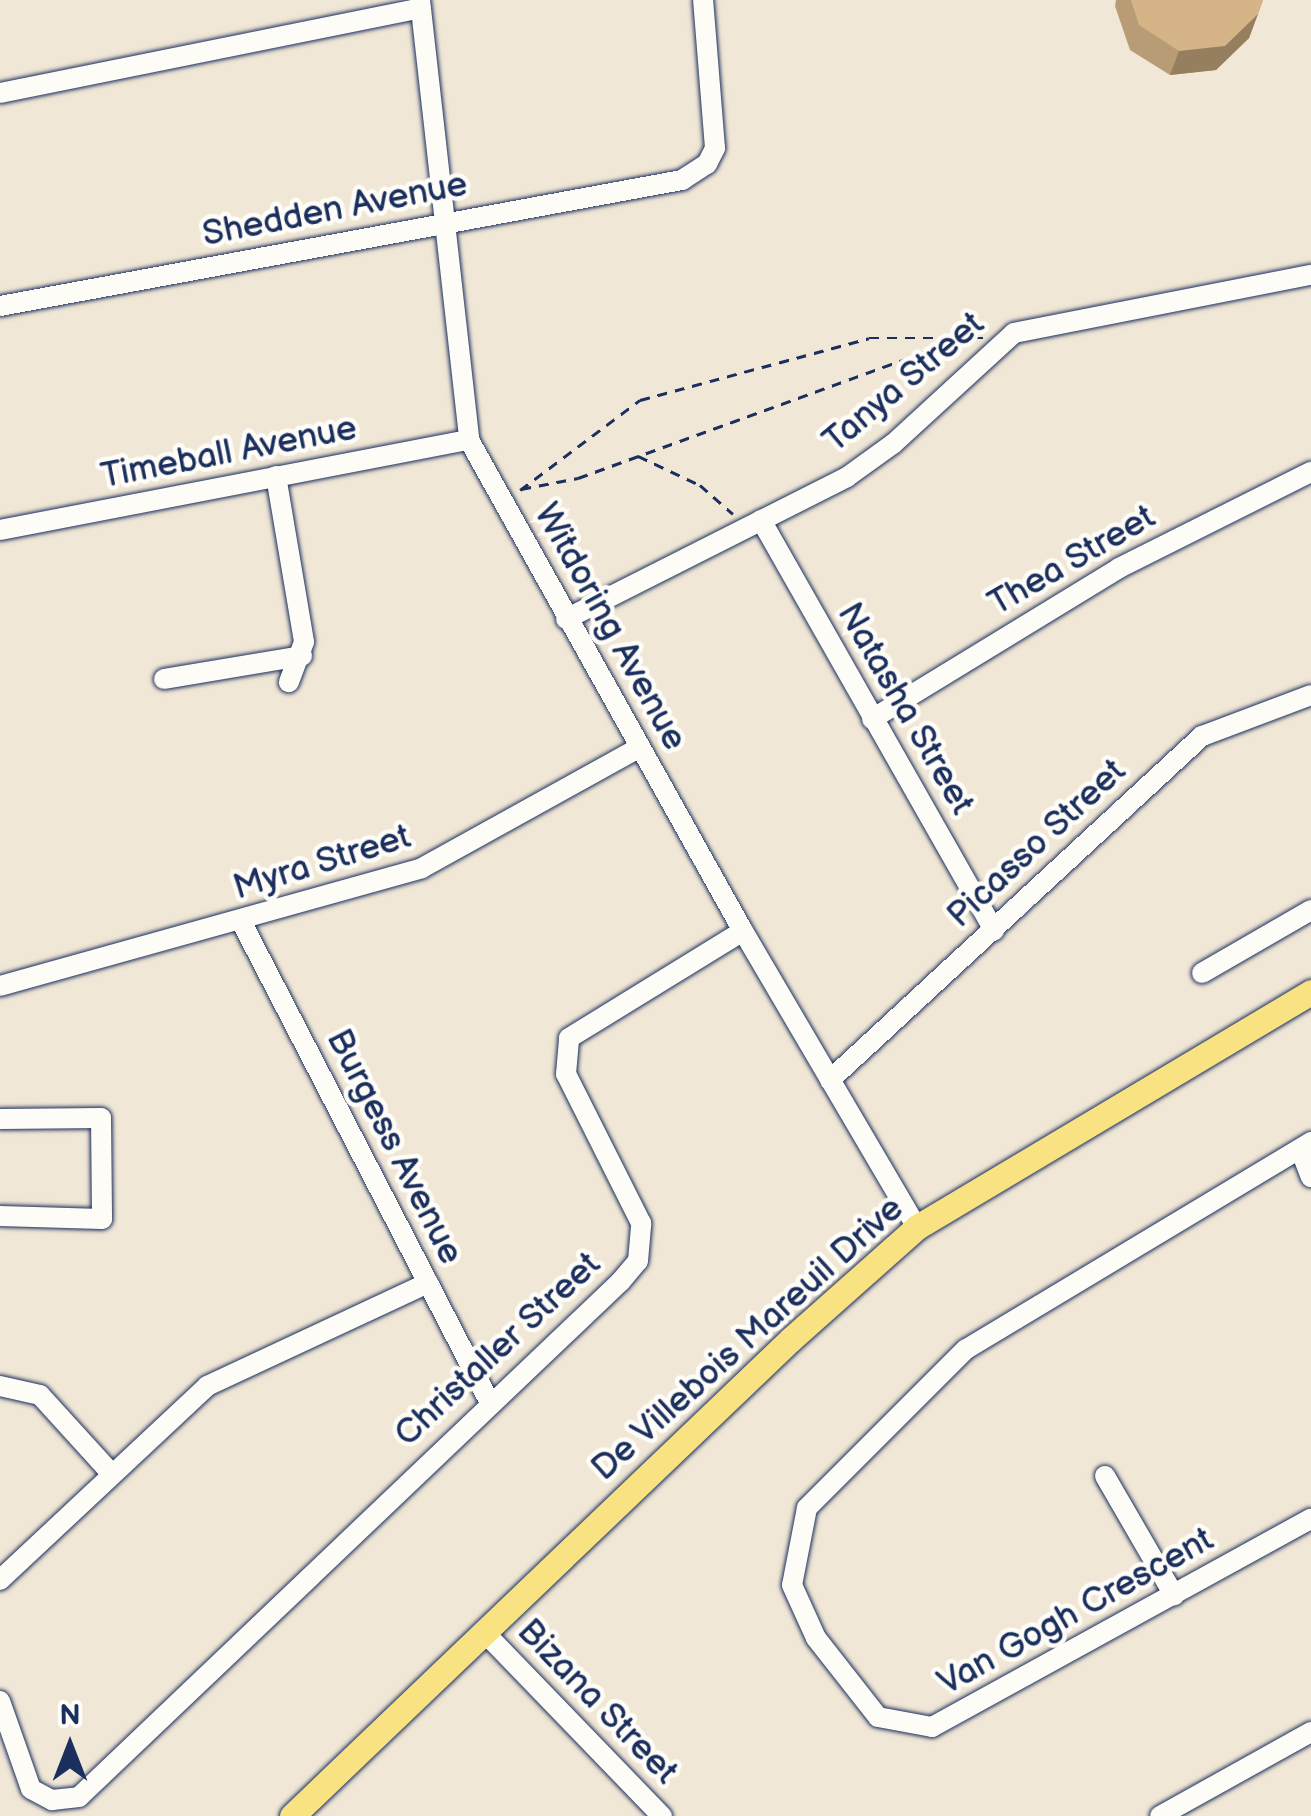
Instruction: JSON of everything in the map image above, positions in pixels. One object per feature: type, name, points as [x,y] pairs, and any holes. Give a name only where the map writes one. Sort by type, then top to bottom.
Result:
[{"type":"main road","name":"De Villebois Mareuil Drive","points":[[292,1816],[917,1227],[1311,992]]},
{"type":"street","name":"Shedden Avenue","points":[[0,306],[682,180],[706,164],[714,148],[703,0]]},
{"type":"street","points":[[0,93],[420,4]]},
{"type":"street","name":"Witdoring Avenue","points":[[420,4],[469,440],[743,931],[917,1227]]},
{"type":"street","name":"Tanya Street","points":[[566,619],[847,477],[893,444],[1002,339],[1066,320],[1311,274]]},
{"type":"street","name":"Timeball Avenue","points":[[0,530],[469,440]]},
{"type":"street","name":"Thea Street","points":[[872,719],[1118,568],[1311,472]]},
{"type":"street","points":[[276,476],[302,656],[289,682]]},
{"type":"street","name":"Natasha Street","points":[[752,524],[872,719],[994,930]]},
{"type":"street","points":[[164,679],[302,656]]},
{"type":"street","name":"Picasso Street","points":[[830,1080],[1202,736],[1311,695]]},
{"type":"street","name":"Myra Street","points":[[0,986],[242,923],[448,856],[640,747]]},
{"type":"street","points":[[1202,973],[1311,910]]},
{"type":"street","name":"Burgess Avenue","points":[[242,923],[488,1401]]},
{"type":"street","name":"Christaller Street","points":[[0,1702],[31,1789],[52,1800],[79,1796],[488,1401],[620,1281],[640,1251],[643,1233],[631,1197],[566,1074],[568,1038],[743,931]]},
{"type":"street","points":[[0,1119],[101,1118],[102,1219],[0,1216]]},
{"type":"street","points":[[1305,1146],[1311,1177]]},
{"type":"street","name":"Van Gogh Crescent","points":[[1305,1146],[966,1348],[807,1508],[792,1585],[816,1638],[878,1716],[914,1729],[958,1717],[1311,1520]]},
{"type":"street","points":[[0,1580],[208,1386],[428,1283]]},
{"type":"street","points":[[0,1386],[40,1395],[111,1473]]},
{"type":"street","points":[[1105,1476],[1174,1595]]},
{"type":"street","name":"Bizana Street","points":[[485,1633],[662,1816]]},
{"type":"street","points":[[1160,1816],[1311,1732]]},
{"type":"path","points":[[504,505],[640,400],[869,338],[1002,339]]},
{"type":"path","points":[[520,490],[578,478],[964,338]]},
{"type":"path","points":[[636,455],[700,486],[752,524]]},
{"type":"building","points":[[1131,0],[1263,0],[1258,14],[1225,46],[1179,51],[1139,25]]}]
